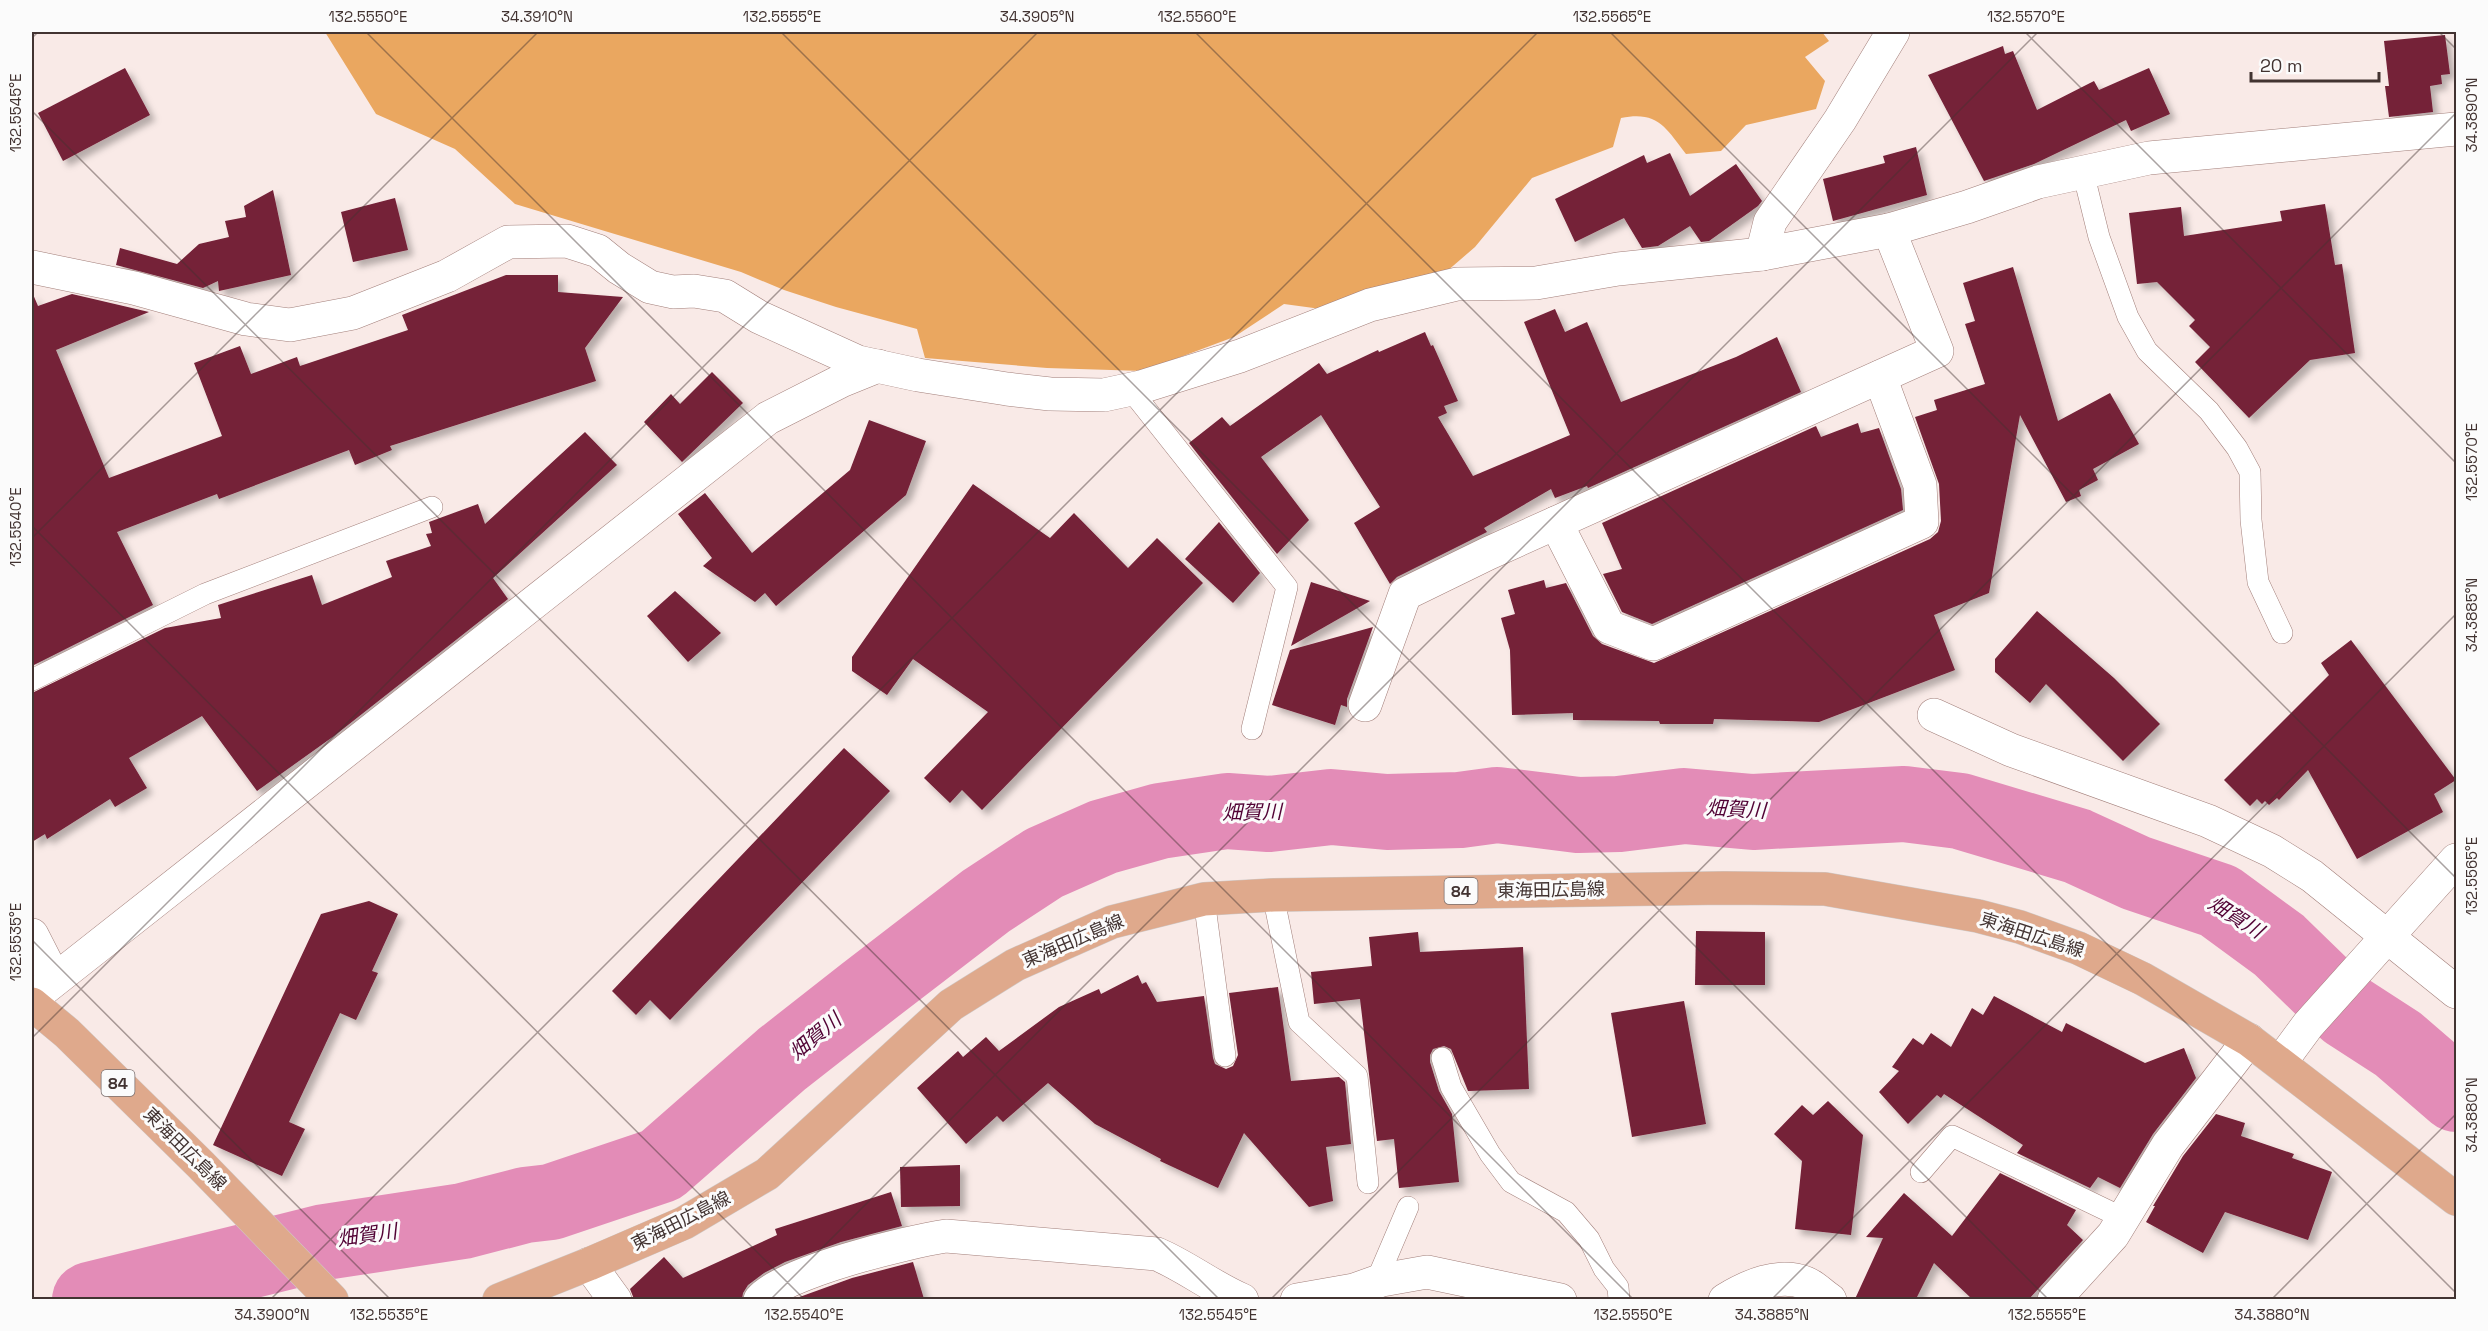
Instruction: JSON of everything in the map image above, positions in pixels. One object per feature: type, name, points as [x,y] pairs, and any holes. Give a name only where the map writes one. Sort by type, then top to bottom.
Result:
[{"type":"main road","name":"東海田広島線","points":[[500,1299],[590,1264],[684,1223],[767,1174],[951,1005],[1015,965],[1112,922],[1204,899],[1273,895],[1724,888],[1825,890],[1978,916],[2020,927],[2078,948],[2142,979],[2249,1040],[2457,1199]]},
{"type":"main road","name":"東海田広島線","points":[[32,1004],[67,1033],[201,1165],[331,1299]]},
{"type":"street","points":[[1762,254],[1770,222],[1840,120],[1893,32]]},
{"type":"street","points":[[32,267],[134,288],[246,319],[290,325],[363,309],[447,276],[508,242],[567,241],[598,251],[619,268],[650,287],[673,292],[694,291],[725,296],[759,317],[858,362],[918,375],[1050,394],[1104,395],[1240,356],[1370,305],[1457,284],[1536,283],[1618,269],[1762,254],[1889,230],[1967,207],[2038,182],[2149,158],[2457,129]]},
{"type":"street","points":[[1365,705],[1405,594],[1936,351],[1889,230]]},
{"type":"street","points":[[32,935],[43,988],[768,418],[840,381],[878,366]]},
{"type":"street","points":[[1556,523],[1609,627],[1653,644],[1922,522],[1920,484],[1880,377]]},
{"type":"street","points":[[1934,715],[2011,750],[2208,821],[2272,851],[2312,876],[2383,941],[2457,992]]},
{"type":"street","points":[[2280,1064],[2308,1025],[2457,860]]},
{"type":"street","points":[[2054,1299],[2088,1264],[2125,1219],[2168,1145],[2249,1040]]},
{"type":"street","points":[[760,1299],[767,1291],[838,1264],[913,1241],[946,1236],[1157,1254],[1217,1289],[1242,1299]]},
{"type":"street","points":[[590,1264],[615,1299]]},
{"type":"street","points":[[1298,1299],[1354,1290],[1376,1282],[1426,1272],[1560,1299]]},
{"type":"street","points":[[1725,1299],[1746,1287],[1776,1279],[1806,1283],[1830,1299]]},
{"type":"lane","points":[[2083,172],[2099,237],[2128,317],[2147,351],[2209,411],[2237,448],[2250,472],[2251,520],[2258,582],[2282,633]]},
{"type":"lane","points":[[1130,389],[1287,587],[1252,729]]},
{"type":"lane","points":[[32,680],[205,594],[432,507]]},
{"type":"lane","points":[[1273,895],[1299,1022],[1357,1076],[1368,1183]]},
{"type":"lane","points":[[1204,899],[1225,1056]]},
{"type":"lane","points":[[1442,1058],[1450,1088],[1490,1154],[1511,1182],[1566,1212],[1589,1239],[1604,1269],[1618,1287],[1619,1299]]},
{"type":"lane","points":[[1921,1172],[1952,1136],[2125,1219]]},
{"type":"lane","points":[[1376,1282],[1408,1207]]},
{"type":"shaded area","points":[[325,32],[1822,32],[1829,41],[1805,57],[1825,81],[1816,109],[1746,125],[1721,151],[1686,154],[1660,123],[1644,117],[1621,118],[1613,147],[1532,178],[1475,247],[1446,272],[1321,309],[1284,304],[1234,337],[1143,371],[1047,368],[925,358],[917,329],[836,307],[784,290],[741,272],[515,204],[455,149],[376,114]]},
{"type":"building","points":[[2445,35],[2450,74],[2441,75],[2442,84],[2430,86],[2433,112],[2389,117],[2385,86],[2389,86],[2384,41]]},
{"type":"building","points":[[2003,46],[2005,54],[2013,51],[2037,110],[2094,81],[2099,90],[2149,68],[2170,114],[2131,131],[2126,120],[2034,164],[1984,181],[1928,75]]},
{"type":"building","points":[[125,68],[150,115],[63,161],[38,113]]},
{"type":"building","points":[[1916,147],[1927,195],[1833,221],[1823,179],[1885,163],[1883,156]]},
{"type":"building","points":[[1670,153],[1690,196],[1736,164],[1762,201],[1709,241],[1701,242],[1690,226],[1658,246],[1642,248],[1624,218],[1575,242],[1555,199],[1644,155],[1647,163]]},
{"type":"building","points":[[273,190],[291,275],[219,291],[218,281],[203,288],[116,265],[120,248],[177,264],[199,244],[229,237],[225,221],[246,217],[244,206]]},
{"type":"building","points":[[395,198],[408,250],[353,262],[341,212]]},
{"type":"building","points":[[2325,204],[2335,265],[2342,264],[2355,353],[2310,360],[2249,418],[2195,362],[2210,347],[2189,326],[2195,320],[2157,282],[2137,284],[2129,213],[2181,207],[2184,236],[2282,221],[2280,211]]},
{"type":"building","points":[[2013,267],[2058,421],[2110,393],[2139,444],[2093,469],[2098,480],[2079,490],[2081,496],[2066,502],[2020,415],[1989,593],[1934,615],[1955,670],[1819,722],[1714,719],[1713,724],[1660,724],[1659,721],[1573,720],[1573,713],[1512,715],[1510,650],[1501,618],[1515,614],[1508,590],[1544,580],[1546,588],[1566,583],[1593,636],[1602,644],[1654,663],[1930,539],[1938,532],[1941,521],[1939,484],[1915,417],[1937,410],[1934,400],[1985,384],[1965,324],[1975,321],[1963,283]]},
{"type":"building","points":[[506,275],[558,275],[558,292],[623,297],[585,348],[596,381],[390,446],[392,450],[355,465],[349,450],[219,499],[217,494],[117,532],[153,605],[32,666],[32,292],[38,306],[72,294],[149,312],[56,350],[109,478],[222,436],[194,363],[240,346],[251,374],[297,357],[300,366],[408,330],[402,315]]},
{"type":"building","points":[[1555,309],[1565,332],[1587,322],[1621,402],[1736,357],[1777,337],[1801,392],[1588,488],[1587,486],[1555,498],[1551,489],[1484,528],[1487,532],[1397,577],[1390,584],[1354,523],[1380,507],[1321,415],[1261,457],[1309,520],[1277,554],[1189,443],[1222,417],[1230,426],[1319,363],[1327,374],[1378,350],[1379,352],[1425,332],[1458,401],[1444,406],[1447,413],[1438,417],[1473,476],[1570,435],[1524,322]]},
{"type":"building","points":[[712,372],[743,403],[682,462],[644,422],[671,394],[680,404]]},
{"type":"building","points":[[869,420],[926,441],[906,495],[776,606],[765,593],[755,602],[703,566],[712,558],[678,514],[705,493],[752,553],[850,470]]},
{"type":"building","points":[[1858,423],[1861,433],[1879,428],[1901,489],[1903,510],[1652,624],[1622,612],[1603,574],[1622,569],[1602,523],[1816,426],[1821,437]]},
{"type":"building","points":[[585,432],[617,465],[493,578],[508,599],[334,736],[257,791],[202,716],[129,758],[147,788],[115,807],[110,799],[47,839],[45,834],[32,842],[32,693],[165,628],[221,618],[218,605],[312,575],[322,605],[392,577],[386,561],[431,546],[426,534],[432,533],[429,522],[478,504],[485,524]]},
{"type":"building","points":[[973,484],[1050,538],[1074,513],[1128,568],[1157,538],[1203,583],[982,810],[962,790],[950,803],[924,778],[988,712],[913,659],[887,695],[852,671],[852,657]]},
{"type":"building","points":[[1219,522],[1260,573],[1233,603],[1185,559]]},
{"type":"building","points":[[1311,582],[1370,601],[1291,646]]},
{"type":"building","points":[[675,591],[721,633],[688,662],[647,616]]},
{"type":"building","points":[[2037,611],[2114,678],[2160,724],[2123,761],[2046,684],[2030,703],[1995,672],[1995,659]]},
{"type":"building","points":[[1373,627],[1347,699],[1347,707],[1341,705],[1335,725],[1272,705],[1290,650]]},
{"type":"building","points":[[2351,640],[2456,780],[2434,794],[2443,812],[2357,859],[2308,770],[2279,800],[2277,798],[2269,805],[2265,801],[2262,804],[2257,799],[2250,806],[2224,780],[2329,675],[2321,663]]},
{"type":"building","points":[[844,748],[890,791],[670,1020],[650,1000],[636,1015],[612,991]]},
{"type":"building","points":[[369,901],[398,914],[372,971],[378,973],[356,1020],[340,1013],[289,1122],[305,1129],[282,1176],[213,1145],[321,914]]},
{"type":"building","points":[[1696,931],[1765,932],[1765,985],[1695,985]]},
{"type":"building","points":[[1418,932],[1420,952],[1523,947],[1529,1089],[1468,1091],[1451,1049],[1444,1046],[1433,1049],[1430,1062],[1439,1091],[1452,1114],[1459,1182],[1399,1188],[1394,1139],[1377,1141],[1360,999],[1314,1004],[1311,972],[1372,966],[1369,937]]},
{"type":"building","points":[[1138,975],[1142,984],[1146,982],[1157,1002],[1204,996],[1213,1058],[1215,1064],[1226,1069],[1233,1066],[1238,1055],[1229,993],[1278,987],[1291,1081],[1339,1077],[1345,1082],[1351,1144],[1326,1147],[1333,1201],[1309,1207],[1244,1133],[1218,1188],[1160,1161],[1161,1159],[1095,1124],[1048,1083],[1003,1122],[997,1116],[966,1144],[917,1088],[958,1051],[963,1057],[986,1037],[999,1051],[1059,1007],[1099,989],[1101,994]]},
{"type":"building","points":[[1994,996],[2062,1032],[2066,1023],[2145,1063],[2184,1048],[2196,1078],[2153,1134],[2120,1188],[2098,1177],[2090,1188],[2017,1153],[2023,1145],[1944,1094],[1941,1098],[1937,1095],[1908,1124],[1879,1092],[1899,1071],[1892,1067],[1913,1038],[1923,1045],[1931,1033],[1951,1047],[1972,1008],[1983,1015]]},
{"type":"building","points":[[1684,1001],[1706,1124],[1632,1137],[1611,1013]]},
{"type":"building","points":[[1828,1101],[1863,1135],[1851,1235],[1795,1229],[1802,1161],[1774,1134],[1802,1105],[1813,1115]]},
{"type":"building","points":[[2216,1114],[2245,1123],[2241,1136],[2294,1154],[2292,1158],[2332,1172],[2308,1240],[2225,1212],[2203,1253],[2146,1222],[2183,1156]]},
{"type":"building","points":[[960,1165],[960,1206],[901,1207],[900,1167]]},
{"type":"building","points":[[2000,1173],[2076,1210],[2067,1225],[2083,1240],[2029,1299],[1972,1299],[1934,1263],[1916,1299],[1855,1299],[1883,1238],[1866,1237],[1904,1193],[1952,1236]]},
{"type":"building","points":[[891,1192],[902,1226],[841,1242],[785,1262],[748,1285],[742,1299],[634,1299],[630,1289],[664,1257],[683,1278],[777,1235],[775,1229]]},
{"type":"building","points":[[913,1262],[924,1299],[794,1299],[852,1278]]},
{"type":"waterway","name":"畑賀川","points":[[90,1300],[325,1242],[463,1221],[525,1205],[551,1202],[661,1165],[782,1059],[986,901],[1044,863],[1103,837],[1160,821],[1227,811],[1269,814],[1331,807],[1387,812],[1460,810],[1497,805],[1578,815],[1619,814],[1684,806],[1753,812],[1904,804],[1960,811],[2077,846],[2136,873],[2219,901],[2279,945],[2347,1011],[2398,1044],[2456,1094]]}]
